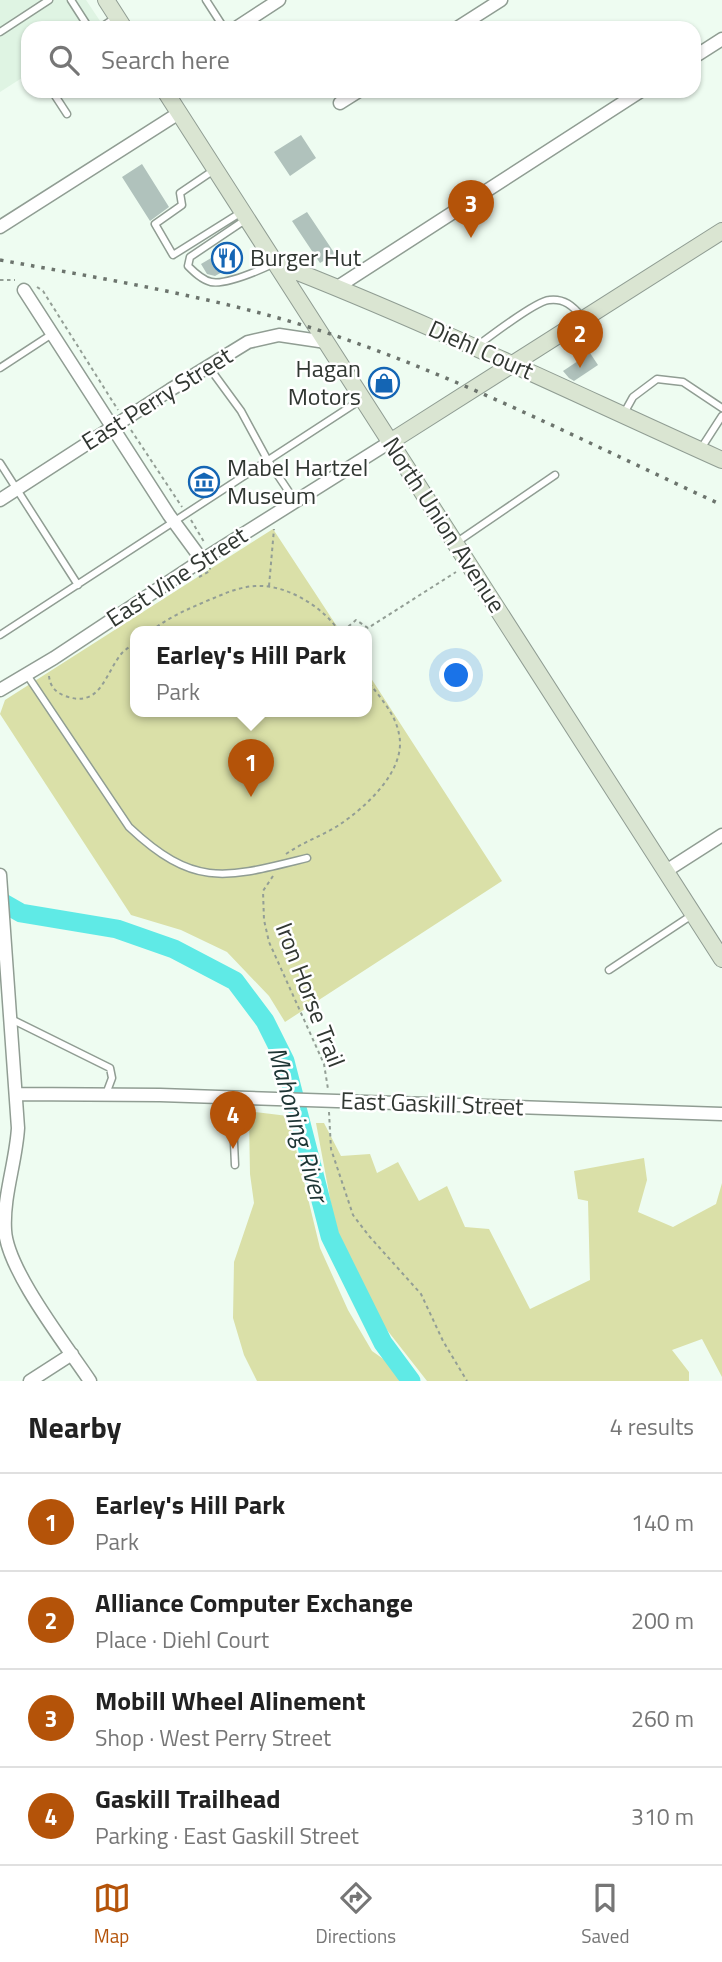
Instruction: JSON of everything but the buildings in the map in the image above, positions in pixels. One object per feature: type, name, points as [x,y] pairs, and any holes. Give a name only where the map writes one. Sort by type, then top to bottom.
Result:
[{"type":"main road","points":[[106,0],[119,21]]},
{"type":"main road","name":"North Union Avenue","points":[[169,98],[722,959]]},
{"type":"main road","points":[[390,442],[722,231]]},
{"type":"main road","name":"Diehl Court","points":[[275,263],[476,347],[722,460]]},
{"type":"street","points":[[246,21],[277,0]]},
{"type":"street","points":[[468,21],[500,0]]},
{"type":"street","points":[[701,52],[722,39]]},
{"type":"street","points":[[340,103],[348,98]]},
{"type":"street","points":[[336,288],[630,98]]},
{"type":"street","points":[[0,227],[179,114]]},
{"type":"street","points":[[24,290],[174,523],[202,560]]},
{"type":"street","name":"East Perry Street","points":[[0,500],[248,342],[265,337],[291,336],[326,342]]},
{"type":"street","name":"East Vine Street","points":[[0,690],[390,442]]},
{"type":"street","points":[[666,871],[722,835]]},
{"type":"street","points":[[0,875],[6,1020],[18,1128],[16,1154],[3,1210],[6,1239],[19,1272],[90,1381]]},
{"type":"street","name":"East Gaskill Street","points":[[16,1094],[436,1103],[722,1114]]},
{"type":"street","points":[[30,1381],[72,1353]]},
{"type":"lane","points":[[0,32],[48,0]]},
{"type":"lane","points":[[71,0],[84,21]]},
{"type":"lane","points":[[206,0],[220,21]]},
{"type":"lane","points":[[57,98],[67,114]]},
{"type":"lane","points":[[214,170],[180,193],[182,205],[155,224],[173,255],[244,216]]},
{"type":"lane","points":[[244,216],[197,251],[188,260],[188,266],[213,283],[227,281],[275,263]]},
{"type":"lane","points":[[476,347],[547,300],[565,301],[575,308],[583,320]]},
{"type":"lane","points":[[0,368],[52,334]]},
{"type":"lane","points":[[208,366],[241,411],[268,461],[295,501]]},
{"type":"lane","points":[[622,416],[633,397],[657,379],[683,382],[722,408]]},
{"type":"lane","points":[[0,635],[362,399]]},
{"type":"lane","points":[[700,450],[722,416]]},
{"type":"lane","points":[[0,463],[78,585]]},
{"type":"lane","points":[[455,544],[555,475]]},
{"type":"lane","points":[[27,675],[129,827],[151,847],[178,865],[207,874],[249,873],[307,858]]},
{"type":"lane","points":[[608,970],[693,914]]},
{"type":"lane","points":[[6,1020],[110,1068],[112,1078],[106,1094]]},
{"type":"lane","points":[[232,1098],[235,1165]]},
{"type":"path","points":[[269,587],[275,514]]},
{"type":"path","points":[[371,626],[468,564]]},
{"type":"path","points":[[159,626],[184,610],[240,588],[269,587],[303,599],[321,610],[336,626]]},
{"type":"path","points":[[348,626],[356,620],[365,626]]},
{"type":"path","points":[[50,673],[50,684],[60,694],[76,699],[91,695],[102,687],[123,653],[130,647]]},
{"type":"path","name":"Iron Horse Trail","points":[[372,686],[389,709],[400,735],[400,753],[394,767],[384,782],[354,813],[339,825],[302,843],[285,855],[263,891],[264,920],[279,967],[324,1064],[328,1083],[326,1101],[331,1149],[353,1215],[421,1294],[443,1341],[467,1381]]},
{"type":"shaded area","points":[[0,0],[86,0],[100,21],[21,21],[21,78],[0,92]]},
{"type":"green space","points":[[273,529],[337,626],[130,626],[130,717],[372,717],[372,680],[502,881],[285,1022],[269,996],[227,952],[181,930],[131,915],[0,714],[5,700]]},
{"type":"green space","points":[[255,1112],[288,1116],[320,1248],[348,1310],[372,1351],[389,1363],[402,1381],[257,1381],[244,1355],[233,1318],[234,1262],[254,1203],[250,1174],[249,1120]]},
{"type":"green space","points":[[316,1123],[324,1123],[341,1156],[370,1154],[377,1173],[398,1162],[419,1201],[447,1186],[465,1227],[489,1229],[530,1309],[590,1280],[588,1201],[578,1199],[574,1171],[644,1158],[647,1180],[638,1212],[673,1227],[716,1204],[722,1183],[722,1377],[702,1339],[672,1350],[689,1372],[689,1381],[427,1381],[380,1321],[343,1250],[332,1209]]},
{"type":"waterway","name":"Mahoning River","points":[[0,901],[21,913],[117,929],[174,949],[235,981],[265,1021],[285,1061],[330,1236],[383,1343],[411,1381]]},
{"type":"railway","points":[[0,260],[218,302],[345,339],[488,396],[722,505]]},
{"type":"place","name":"Mobill Wheel Alinement","points":[[471,238]]},
{"type":"place","name":"Burger Hut","points":[[227,258]]},
{"type":"place","name":"Alliance Computer Exchange","points":[[580,368]]},
{"type":"place","name":"Hagan Motors","points":[[384,383]]},
{"type":"place","name":"Mabel Hartzel Museum","points":[[204,482]]},
{"type":"place","name":"Earley's Hill Park","points":[[251,797]]},
{"type":"place","name":"Gaskill Trailhead","points":[[233,1149]]}]
